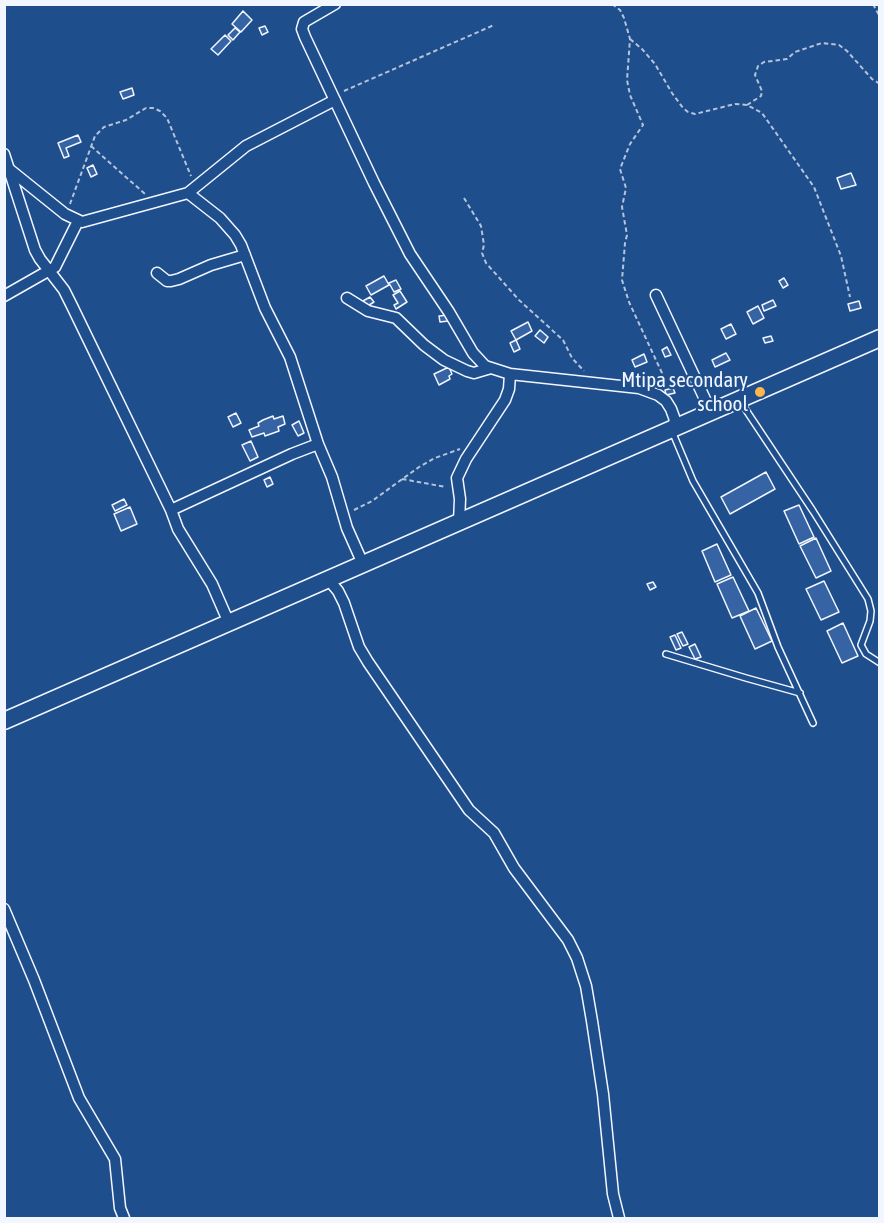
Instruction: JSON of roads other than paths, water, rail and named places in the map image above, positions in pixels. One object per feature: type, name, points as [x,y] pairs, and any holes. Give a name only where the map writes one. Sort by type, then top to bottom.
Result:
[{"type":"main road","points":[[4,721],[879,338]]},
{"type":"street","points":[[335,4],[308,18],[302,28],[374,183],[410,254],[473,353],[481,363],[510,374],[639,388],[658,395],[671,409],[675,420],[672,429]]},
{"type":"street","points":[[9,169],[65,214],[78,221],[86,221],[190,190],[246,146],[334,98]]},
{"type":"street","points":[[4,154],[35,250],[64,290],[171,510],[178,529],[212,584],[229,623]]},
{"type":"street","points":[[190,190],[235,235],[245,255],[265,308],[290,357],[318,444],[332,477],[342,514],[363,564]]},
{"type":"street","points":[[4,296],[50,271],[60,259],[78,221]]},
{"type":"street","points":[[157,273],[167,280],[179,279],[211,265],[245,255]]},
{"type":"street","points":[[656,296],[711,412]]},
{"type":"street","points":[[347,298],[375,314],[396,318],[424,345],[444,360],[466,371],[474,372],[491,368]]},
{"type":"street","points":[[459,522],[460,499],[457,478],[466,459],[506,400],[510,374]]},
{"type":"street","points":[[171,510],[318,444]]},
{"type":"street","points":[[328,579],[344,603],[358,647],[469,810],[494,833],[514,867],[568,940],[577,958],[585,986],[603,1094],[613,1194],[619,1218]]},
{"type":"street","points":[[4,909],[79,1098],[115,1159],[120,1208],[124,1218]]},
{"type":"lane","points":[[739,399],[868,599],[871,611],[870,621],[861,645],[866,654],[879,663]]},
{"type":"lane","points":[[672,429],[693,481],[758,593],[778,647],[813,723]]},
{"type":"lane","points":[[666,654],[800,693]]},
{"type":"place","name":"Mtipa secondary school","points":[[760,392]]}]
